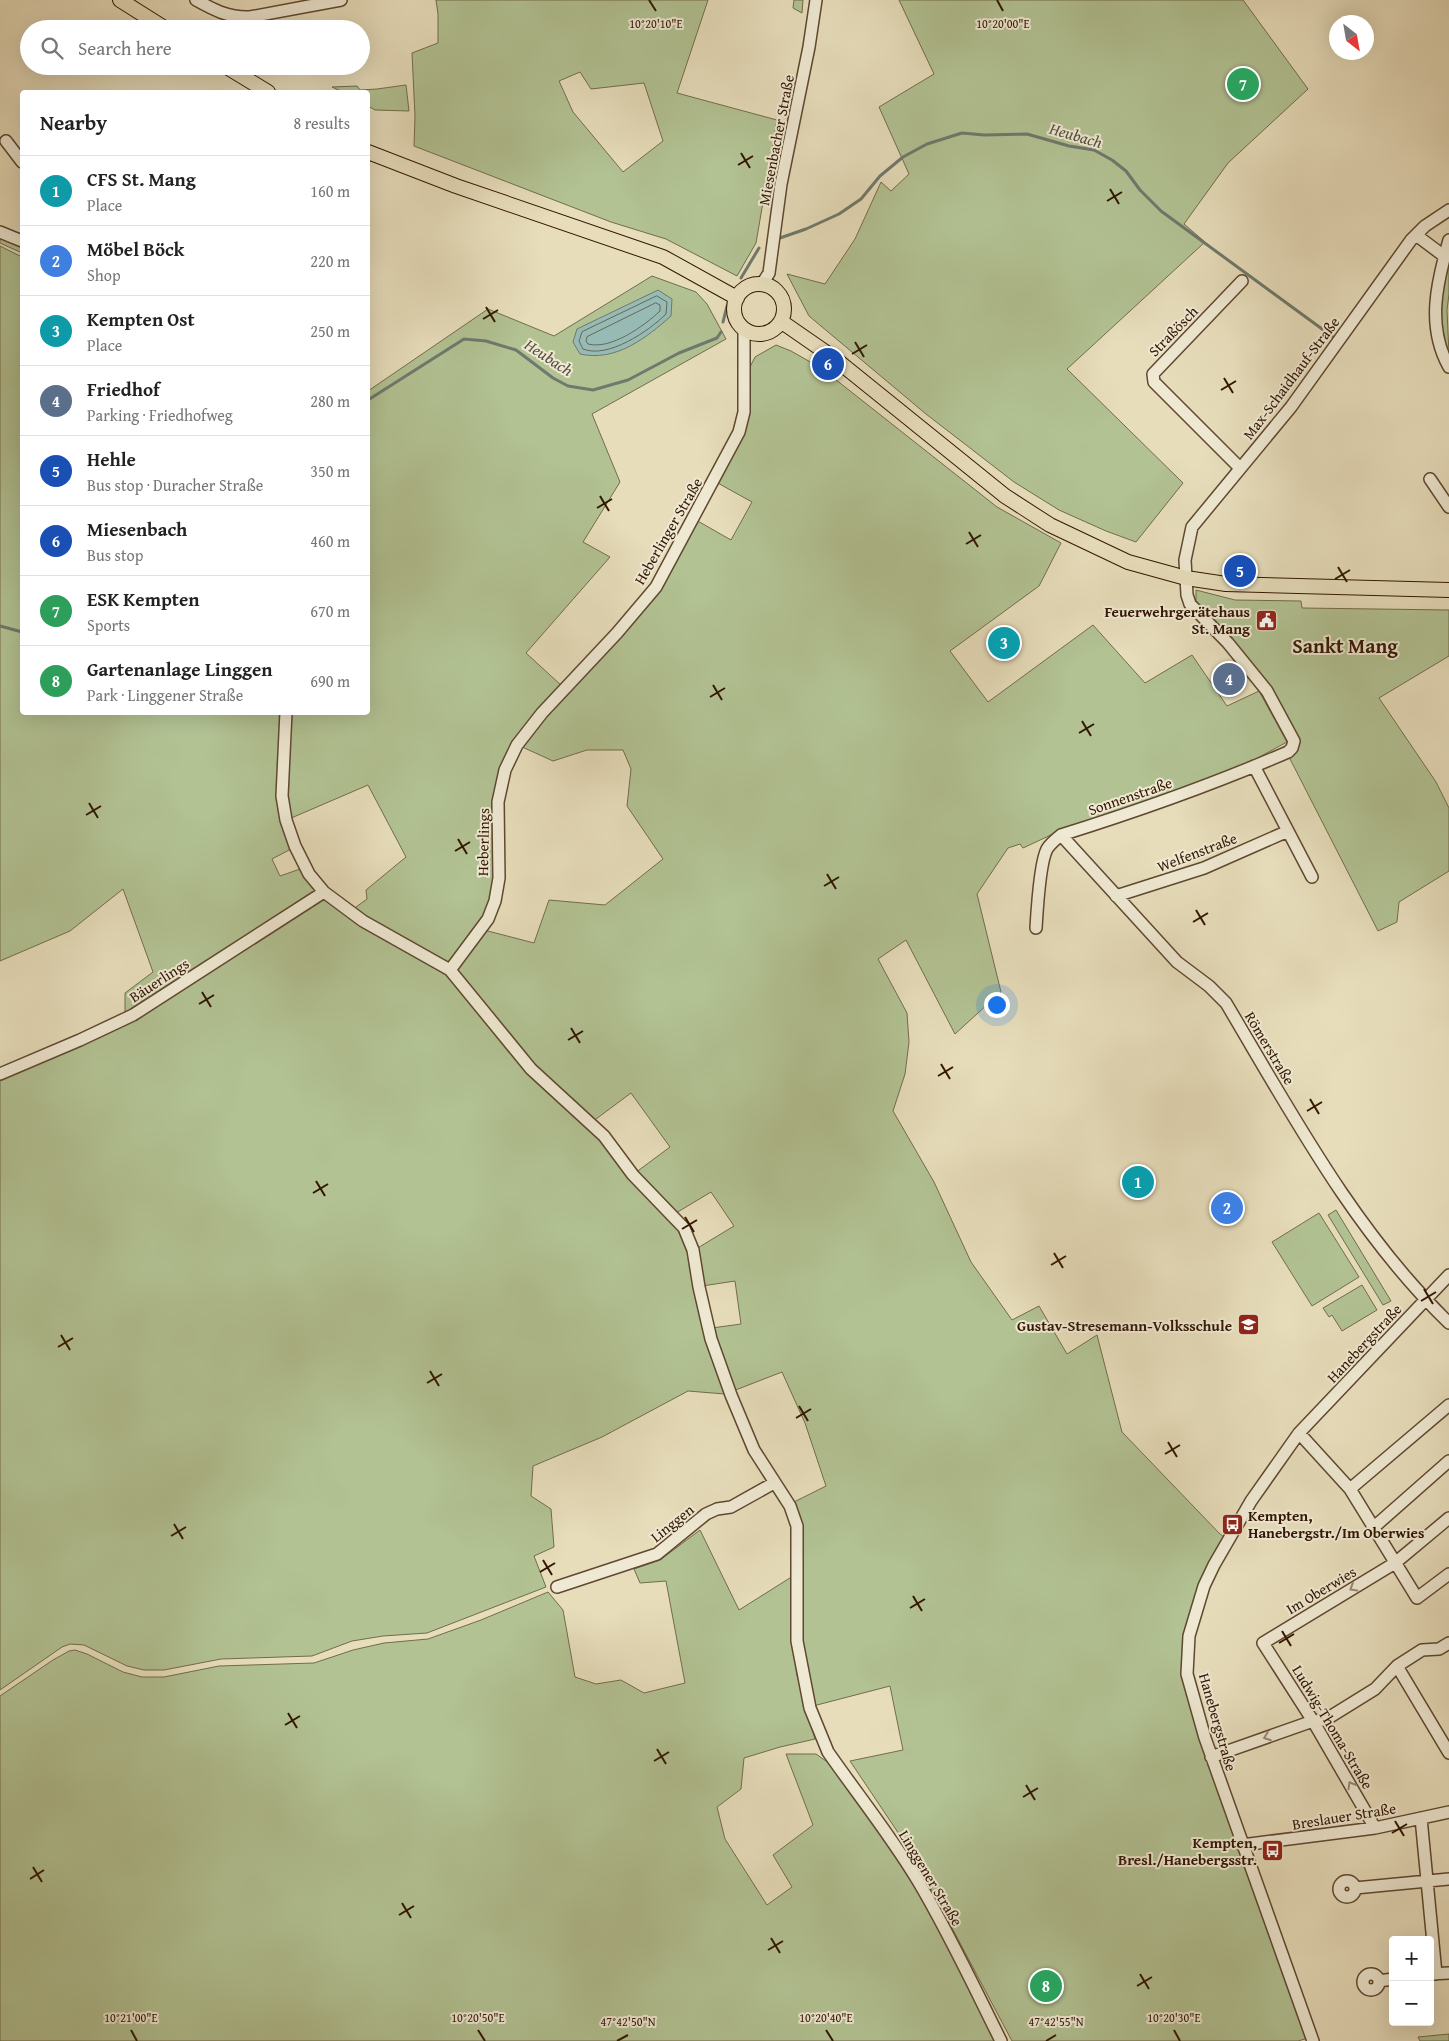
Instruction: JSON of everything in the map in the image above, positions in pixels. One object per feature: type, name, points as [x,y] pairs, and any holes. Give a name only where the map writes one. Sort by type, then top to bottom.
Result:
[{"type":"main road","points":[[120,0],[152,20]]},
{"type":"main road","points":[[240,75],[265,90]]},
{"type":"main road","points":[[370,153],[456,186],[663,257],[737,298]]},
{"type":"main road","points":[[762,284],[774,288],[783,299],[785,312],[782,322],[770,332],[757,335],[744,330],[737,321],[734,308],[737,298],[748,287],[762,284]]},
{"type":"main road","points":[[782,322],[792,331],[817,345],[1004,496],[1050,524],[1125,560],[1190,579],[1220,584],[1449,590]]},
{"type":"street","points":[[196,0],[225,15],[237,18],[250,17],[298,4],[341,0]]},
{"type":"street","name":"Miesenbacher Straße","points":[[762,284],[769,273],[780,184],[809,47],[816,0]]},
{"type":"street","points":[[6,141],[20,159]]},
{"type":"street","name":"Max-Schaidhauf-Straße","points":[[1294,741],[1268,691],[1228,643],[1192,607],[1188,595],[1190,579],[1185,560],[1192,527],[1291,407],[1346,332],[1397,257],[1425,226],[1449,210]]},
{"type":"street","points":[[0,232],[20,240]]},
{"type":"street","points":[[1416,235],[1444,256]]},
{"type":"street","points":[[1449,240],[1436,291],[1434,317],[1439,345],[1449,367]]},
{"type":"street","name":"Straßösch","points":[[1240,468],[1154,382],[1153,374],[1242,281]]},
{"type":"street","name":"Heberlinger Straße","points":[[542,713],[656,587],[729,453],[739,432],[744,412],[744,330]]},
{"type":"street","points":[[1430,479],[1449,507]]},
{"type":"street","name":"Heberlings","points":[[450,970],[488,919],[495,901],[498,878],[498,802],[504,773],[517,745],[542,713]]},
{"type":"street","points":[[286,715],[282,796],[286,820],[295,846],[309,874],[324,892],[363,921],[450,970]]},
{"type":"street","name":"Sonnenstraße","points":[[1061,836],[1137,812],[1254,766],[1288,752],[1292,748],[1294,741]]},
{"type":"street","points":[[1254,766],[1312,877]]},
{"type":"street","name":"Welfenstraße","points":[[1116,896],[1204,868],[1288,831]]},
{"type":"street","points":[[1036,928],[1043,860],[1047,848],[1061,836]]},
{"type":"street","name":"Römerstraße","points":[[1061,836],[1177,962],[1209,986],[1226,1004],[1330,1176],[1390,1259],[1425,1300],[1449,1323]]},
{"type":"street","name":"Bäuerlings","points":[[0,1074],[133,1015],[324,892]]},
{"type":"street","name":"Linggener Straße","points":[[450,970],[531,1069],[604,1136],[633,1175],[684,1228],[693,1250],[711,1340],[754,1450],[790,1506],[797,1526],[797,1641],[810,1708],[822,1740],[828,1752],[889,1837],[917,1880],[955,1948],[1001,2041]]},
{"type":"street","name":"Hanebergstraße","points":[[1312,2041],[1212,1757],[1188,1674],[1189,1636],[1204,1586],[1214,1565],[1251,1501],[1299,1433],[1449,1274]]},
{"type":"street","points":[[1350,1489],[1449,1405]]},
{"type":"street","points":[[1299,1433],[1350,1489],[1417,1598],[1449,1574]]},
{"type":"street","points":[[1373,1528],[1449,1461]]},
{"type":"street","name":"Linggen","points":[[557,1587],[658,1554],[706,1514],[717,1509],[731,1507],[774,1483]]},
{"type":"street","name":"Im Oberwies","points":[[1263,1643],[1395,1563],[1449,1518]]},
{"type":"street","name":"Ludwig-Thoma-Straße","points":[[1263,1643],[1313,1721],[1375,1828]]},
{"type":"street","points":[[1212,1757],[1313,1721],[1324,1720],[1375,1689],[1397,1666],[1422,1650],[1439,1649],[1449,1643]]},
{"type":"street","points":[[1397,1666],[1449,1753]]},
{"type":"street","name":"Breslauer Straße","points":[[1242,1845],[1375,1828],[1449,1812]]},
{"type":"street","points":[[1421,1818],[1428,1881],[1431,1936]]},
{"type":"street","points":[[1355,1888],[1449,1879]]},
{"type":"street","points":[[1434,1974],[1449,1973]]},
{"type":"street","points":[[1379,1981],[1389,1980]]},
{"type":"green space","points":[[436,0],[708,0],[677,93],[777,120],[756,243],[737,276],[666,239],[611,222],[414,146],[415,116],[412,53],[438,43]],"holes":[[[580,72],[591,89],[644,83],[663,141],[623,172],[573,112],[559,81]]]},
{"type":"green space","points":[[794,0],[803,0],[802,13],[793,8]]},
{"type":"green space","points":[[899,0],[1243,0],[1308,89],[1228,163],[1184,224],[1205,242],[1067,369],[1183,483],[1136,542],[1059,510],[1014,482],[926,414],[809,316],[787,274],[825,284],[855,239],[881,182],[891,191],[909,174],[879,107],[934,74]]},
{"type":"green space","points":[[406,85],[409,111],[375,110],[370,107],[370,90],[360,90]]},
{"type":"green space","points":[[357,86],[360,90],[339,90],[332,87]]},
{"type":"green space","points":[[0,236],[20,244],[20,252],[0,243]]},
{"type":"green space","points":[[0,246],[20,256],[20,715],[283,715],[279,762],[293,848],[272,859],[280,876],[303,868],[319,891],[125,1015],[125,993],[153,972],[123,889],[70,931],[0,961]]},
{"type":"green space","points":[[1449,259],[1447,310],[1449,354],[1442,329],[1441,306],[1443,284]]},
{"type":"green space","points":[[652,276],[696,292],[707,304],[726,339],[592,414],[620,482],[583,542],[610,557],[526,653],[562,686],[500,769],[497,878],[486,918],[449,966],[352,910],[367,899],[366,890],[406,857],[368,785],[289,819],[284,795],[289,715],[370,715],[370,390],[488,309],[554,336]]},
{"type":"green space","points":[[776,345],[821,368],[997,507],[1061,543],[1039,586],[950,651],[988,702],[1093,625],[1145,683],[1192,655],[1227,706],[1259,691],[1287,742],[1252,761],[1135,807],[1053,834],[1023,848],[1020,844],[1008,848],[977,894],[1001,992],[955,1034],[906,940],[878,959],[907,1013],[909,1042],[905,1074],[893,1111],[934,1182],[971,1262],[1012,1320],[1039,1306],[1067,1354],[1097,1335],[1122,1432],[1225,1538],[1211,1562],[1183,1674],[1308,2038],[1298,2041],[1012,2041],[926,1879],[897,1831],[850,1761],[903,1750],[890,1686],[813,1706],[805,1674],[792,1503],[826,1486],[805,1423],[782,1372],[733,1391],[712,1328],[741,1324],[735,1281],[702,1286],[696,1249],[734,1226],[711,1192],[676,1213],[635,1173],[670,1147],[631,1093],[592,1122],[533,1068],[455,971],[484,930],[534,943],[549,900],[605,905],[663,859],[627,806],[631,769],[623,750],[587,750],[553,761],[520,746],[620,636],[696,520],[731,540],[752,502],[716,482],[732,454],[750,367],[755,357]]},
{"type":"green space","points":[[1196,590],[1235,600],[1301,601],[1302,608],[1449,610],[1449,656],[1379,698],[1436,782],[1449,808],[1449,871],[1399,902],[1397,922],[1378,931],[1288,755],[1297,739],[1196,606]]},
{"type":"green space","points":[[323,895],[447,972],[682,1230],[687,1240],[725,1394],[688,1391],[602,1437],[533,1466],[531,1496],[551,1509],[554,1547],[534,1556],[546,1587],[427,1633],[383,1636],[352,1641],[312,1656],[221,1659],[164,1670],[144,1670],[127,1666],[84,1645],[70,1644],[62,1647],[0,1690],[0,1077],[81,1044]]},
{"type":"green space","points":[[1336,1210],[1391,1301],[1383,1305],[1328,1215]]},
{"type":"green space","points":[[1319,1213],[1359,1277],[1312,1306],[1272,1242]]},
{"type":"green space","points":[[1362,1285],[1377,1310],[1342,1331],[1332,1315],[1329,1317],[1323,1308]]},
{"type":"green space","points":[[700,1530],[739,1610],[793,1576],[793,1641],[797,1675],[815,1739],[744,1758],[741,1789],[717,1807],[725,1839],[767,1905],[792,1887],[773,1855],[813,1825],[786,1754],[816,1754],[833,1766],[913,1882],[928,1907],[996,2041],[0,2041],[0,1696],[69,1651],[75,1650],[87,1654],[123,1672],[142,1677],[164,1677],[219,1666],[314,1663],[353,1650],[384,1643],[428,1639],[481,1620],[548,1592],[563,1610],[575,1677],[596,1684],[621,1680],[644,1693],[685,1683],[666,1581],[640,1583],[634,1569],[660,1560]]},
{"type":"green space","points":[[1449,2034],[1449,2041],[1420,2041],[1418,2037]]},
{"type":"water","points":[[658,290],[672,299],[671,316],[641,340],[630,346],[606,355],[580,354],[573,342],[577,329]]},
{"type":"waterway","name":"Heubach","points":[[780,238],[839,214],[861,199],[880,176],[903,157],[927,144],[962,133],[984,135],[1027,134],[1069,146],[1094,150],[1112,160],[1126,171],[1140,190],[1161,211],[1333,337]]},
{"type":"waterway","name":"Heubach","points":[[741,278],[759,248]]},
{"type":"waterway","name":"Heubach","points":[[723,322],[727,306]]},
{"type":"waterway","name":"Heubach","points":[[370,399],[464,339],[486,341],[516,350],[553,378],[568,386],[593,390],[628,380],[679,353],[717,338],[721,332]]},
{"type":"waterway","name":"Heubach","points":[[0,626],[20,631]]},
{"type":"place","name":"ESK Kempten","points":[[1243,84]]},
{"type":"place","name":"Miesenbach","points":[[828,364]]},
{"type":"place","name":"Hehle","points":[[1240,571]]},
{"type":"place","name":"Feuerwehrgerätehaus St. Mang","points":[[1266,620]]},
{"type":"place","name":"Kempten Ost","points":[[1004,643]]},
{"type":"place","name":"Friedhof","points":[[1229,679]]},
{"type":"place","name":"CFS St. Mang","points":[[1138,1182]]},
{"type":"place","name":"Möbel Böck","points":[[1227,1208]]},
{"type":"place","name":"Gustav-Stresemann-Volksschule","points":[[1248,1325]]},
{"type":"place","name":"Kempten, Hanebergstr./Im Oberwies","points":[[1232,1524]]},
{"type":"place","name":"Kempten, Bresl./Hanebergsstr.","points":[[1273,1851]]},
{"type":"place","name":"Gartenanlage Linggen","points":[[1046,1986]]},
{"type":"district","name":"Sankt Mang","points":[[1345,645]]}]
